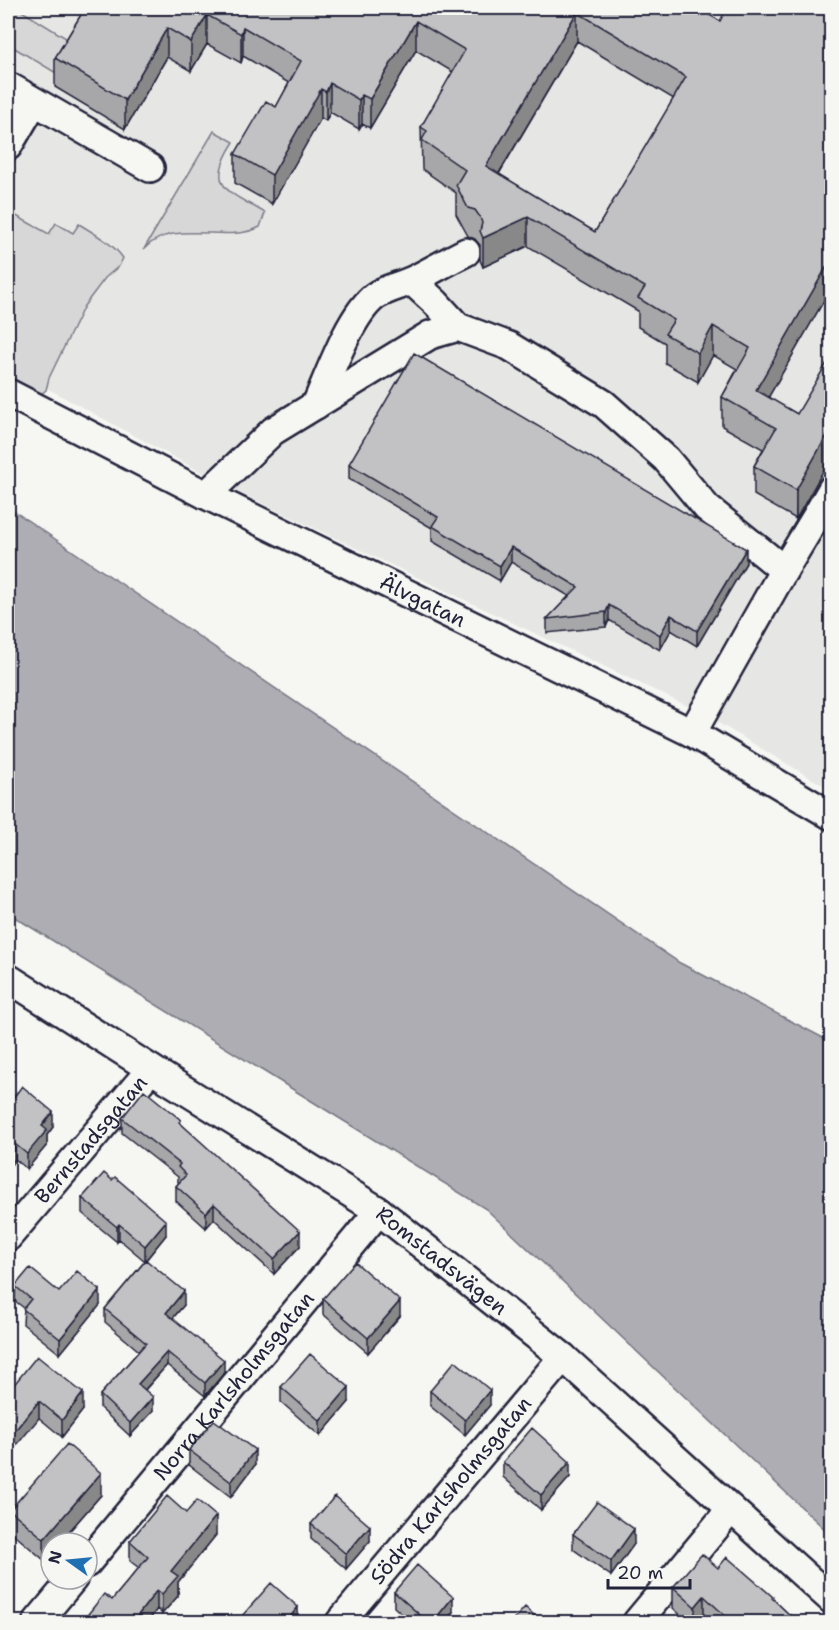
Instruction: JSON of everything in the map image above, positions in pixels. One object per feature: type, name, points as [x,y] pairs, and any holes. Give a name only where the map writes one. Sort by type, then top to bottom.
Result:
[{"type":"street","points":[[8,86],[150,168]]},
{"type":"street","points":[[8,146],[34,102]]},
{"type":"street","points":[[316,405],[348,333],[373,298],[385,290],[411,281],[466,252]]},
{"type":"street","points":[[411,281],[458,327],[509,346],[604,404],[666,459],[706,508],[784,570]]},
{"type":"street","points":[[207,495],[273,431],[430,335],[458,327]]},
{"type":"street","name":"Älvgatan","points":[[8,393],[207,495],[692,733],[831,816]]},
{"type":"street","points":[[692,733],[831,489]]},
{"type":"street","name":"Romstadsvägen","points":[[8,978],[151,1070],[380,1211],[563,1357],[831,1600]]},
{"type":"street","name":"Bernstadsgatan","points":[[8,1237],[151,1070]]},
{"type":"street","name":"Norra Karlsholmsgatan","points":[[99,1549],[380,1211]]},
{"type":"street","name":"Södra Karlsholmsgatan","points":[[340,1623],[563,1357]]},
{"type":"street","points":[[637,1623],[731,1509]]},
{"type":"street","points":[[37,1623],[63,1591]]},
{"type":"shaded area","points":[[8,8],[831,8],[831,790],[700,712],[236,491],[8,367]]},
{"type":"shaded area","points":[[8,8],[17,8],[79,46],[61,76],[8,44]]},
{"type":"shaded area","points":[[214,131],[234,142],[225,157],[221,179],[231,193],[265,213],[260,227],[232,234],[170,235],[156,240],[144,249]]},
{"type":"shaded area","points":[[9,212],[49,234],[56,223],[73,233],[79,224],[108,243],[123,258],[119,266],[105,278],[84,306],[49,378],[46,390],[41,394],[8,376]]},
{"type":"shaded area","points":[[8,507],[680,963],[831,1042],[831,1535],[486,1209],[8,913]]},
{"type":"building","points":[[85,8],[697,8],[720,21],[727,8],[831,8],[831,259],[756,390],[797,414],[831,356],[831,428],[796,490],[754,466],[776,428],[722,397],[750,348],[713,326],[698,353],[665,334],[674,320],[638,298],[645,287],[528,217],[483,238],[480,231],[482,223],[480,217],[475,210],[468,208],[456,185],[465,170],[422,140],[427,131],[421,127],[465,50],[416,21],[370,99],[362,95],[359,100],[330,83],[326,92],[321,89],[272,175],[235,154],[266,101],[276,107],[301,61],[243,27],[241,34],[207,15],[191,42],[167,28],[125,100],[55,58]],"holes":[[[577,12],[686,77],[595,232],[486,166]]]},
{"type":"building","points":[[414,353],[746,549],[697,631],[671,615],[660,635],[609,605],[606,612],[547,619],[578,587],[511,547],[500,566],[432,526],[438,517],[349,464]]},
{"type":"building","points":[[22,1086],[53,1112],[42,1126],[47,1130],[27,1154],[15,1144],[8,1154],[8,1105]]},
{"type":"building","points":[[144,1090],[181,1120],[179,1122],[300,1231],[274,1259],[214,1204],[206,1213],[176,1186],[186,1175],[178,1167],[180,1164],[122,1118]]},
{"type":"building","points":[[104,1173],[112,1180],[115,1177],[166,1221],[145,1246],[119,1224],[117,1227],[82,1198]]},
{"type":"building","points":[[146,1260],[184,1291],[166,1313],[224,1360],[205,1383],[167,1352],[138,1384],[153,1397],[130,1423],[100,1395],[146,1343],[105,1309]]},
{"type":"building","points":[[355,1262],[400,1301],[368,1338],[323,1299]]},
{"type":"building","points":[[30,1268],[59,1292],[77,1271],[100,1290],[60,1339],[23,1309],[31,1299],[15,1286]]},
{"type":"building","points":[[310,1354],[349,1387],[320,1421],[281,1387]]},
{"type":"building","points":[[37,1356],[83,1393],[62,1420],[39,1401],[8,1439],[8,1392]]},
{"type":"building","points":[[455,1361],[490,1390],[465,1420],[430,1391]]},
{"type":"building","points":[[214,1420],[255,1450],[231,1482],[189,1450]]},
{"type":"building","points":[[532,1428],[570,1462],[541,1495],[503,1462]]},
{"type":"building","points":[[67,1444],[101,1473],[51,1531],[39,1531],[39,1535],[10,1510]]},
{"type":"building","points":[[167,1496],[186,1513],[197,1500],[216,1516],[171,1571],[178,1576],[162,1594],[157,1590],[132,1623],[81,1623],[104,1594],[112,1600],[148,1557],[130,1541]]},
{"type":"building","points":[[335,1496],[370,1526],[346,1554],[311,1524]]},
{"type":"building","points":[[597,1502],[634,1529],[611,1561],[573,1534]]},
{"type":"building","points":[[702,1554],[718,1568],[727,1557],[773,1597],[798,1623],[733,1623],[704,1596],[695,1607],[673,1587]]},
{"type":"building","points":[[417,1565],[453,1597],[432,1623],[429,1623],[394,1592]]},
{"type":"building","points":[[271,1583],[298,1607],[285,1623],[249,1623],[242,1616]]},
{"type":"building","points":[[525,1607],[543,1623],[511,1623]]}]
